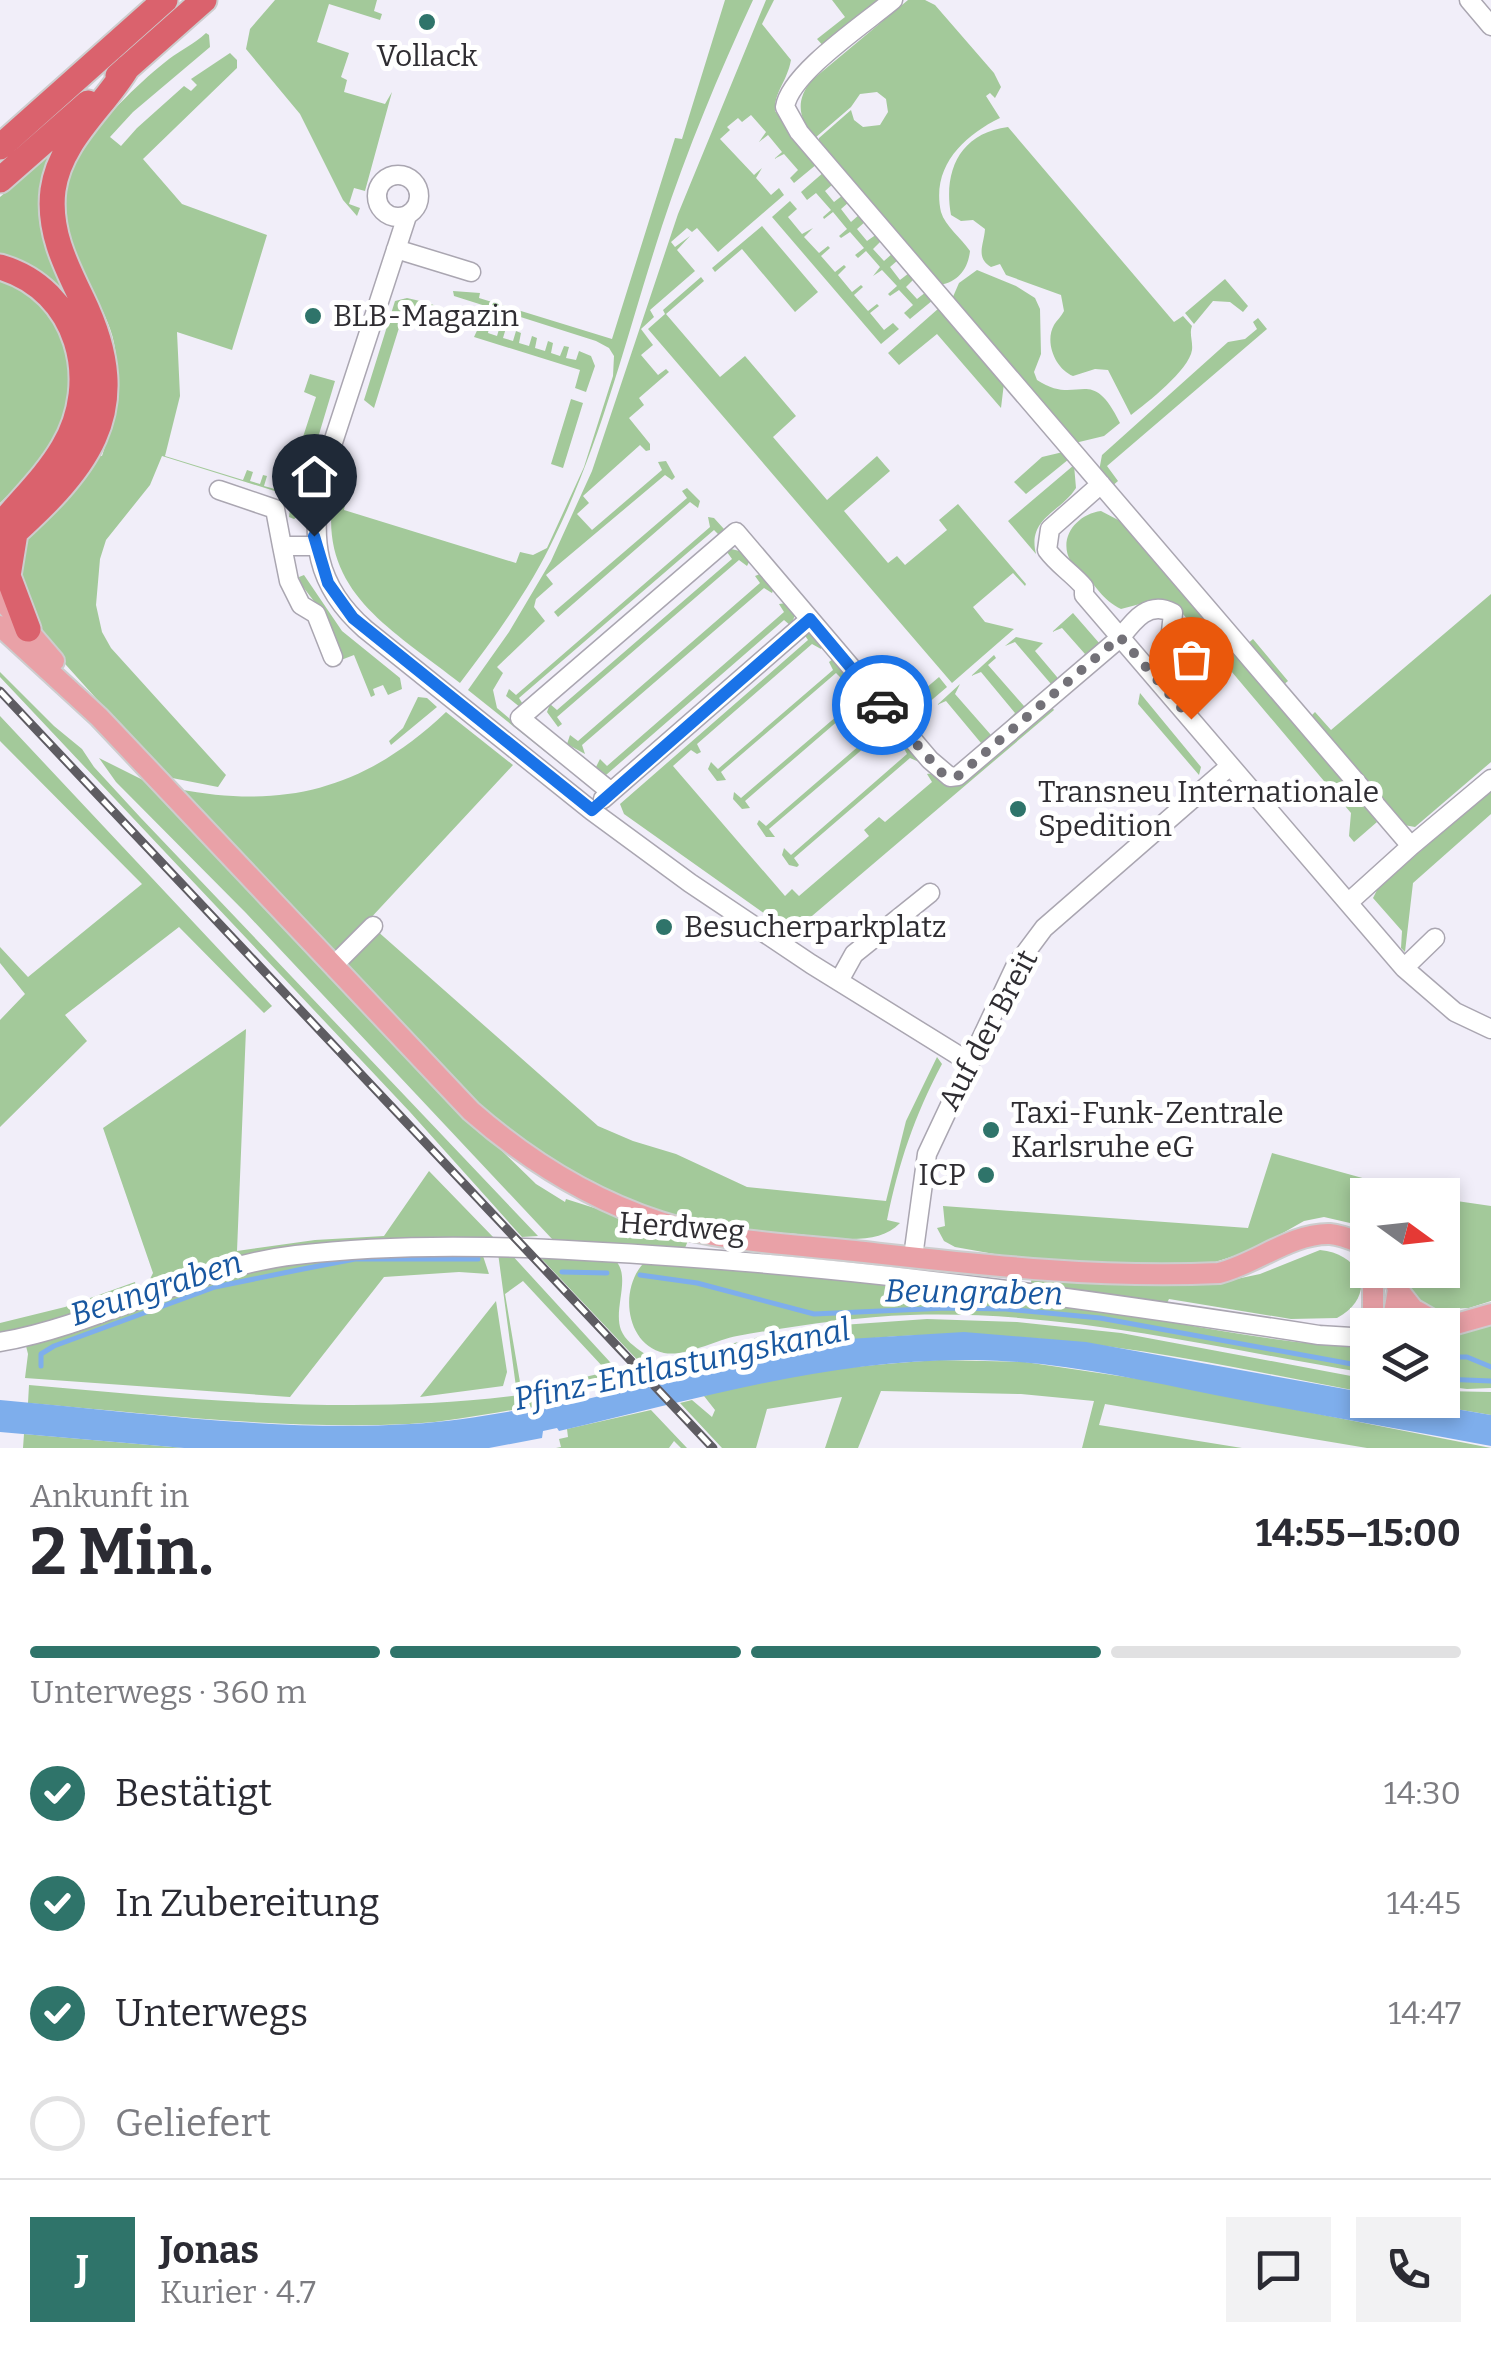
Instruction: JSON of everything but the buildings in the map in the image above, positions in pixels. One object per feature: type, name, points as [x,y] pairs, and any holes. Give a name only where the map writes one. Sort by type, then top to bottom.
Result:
[{"type":"highway","points":[[0,146],[170,7],[204,0]]},
{"type":"highway","points":[[7,524],[76,470],[98,430],[106,367],[95,326],[61,255],[52,205],[58,170],[68,148],[110,97],[170,7]]},
{"type":"highway","points":[[0,180],[128,68]]},
{"type":"highway","points":[[0,267],[35,283],[65,314],[75,333],[83,367],[84,386],[73,428],[53,464],[7,524],[8,576],[28,629]]},
{"type":"main road","points":[[0,598],[99,718]]},
{"type":"main road","points":[[0,626],[99,718],[471,1111],[523,1153],[580,1188],[636,1214],[692,1232],[734,1239],[1035,1268],[1188,1274],[1235,1269],[1307,1237],[1333,1234],[1350,1242]]},
{"type":"main road","points":[[1460,1322],[1491,1314]]},
{"type":"street","points":[[893,0],[796,84],[786,100],[787,113],[799,132],[1411,846]]},
{"type":"street","points":[[1469,0],[1491,26]]},
{"type":"street","points":[[406,216],[322,476],[315,520],[316,546],[328,583],[353,618],[592,810],[690,883],[969,1062]]},
{"type":"street","points":[[396,249],[471,272]]},
{"type":"street","points":[[1101,484],[1050,529],[1046,550],[1058,564],[1059,575],[1076,594],[1084,595],[1404,968],[1455,1012],[1491,1029]]},
{"type":"street","points":[[219,490],[275,509],[289,581],[301,605],[316,614],[333,657]]},
{"type":"street","points":[[611,792],[520,718],[736,532],[930,760],[950,777],[958,776],[1150,609],[1164,608],[1173,613],[1165,689]]},
{"type":"street","points":[[282,546],[316,546]]},
{"type":"street","points":[[592,810],[810,619]]},
{"type":"street","name":"Auf der Breit","points":[[913,1257],[927,1154],[1015,967],[1044,928],[1230,766]]},
{"type":"street","points":[[1349,902],[1491,779]]},
{"type":"street","points":[[838,981],[854,954],[930,893]]},
{"type":"street","points":[[333,966],[374,926]]},
{"type":"street","points":[[1404,968],[1435,938]]},
{"type":"street","name":"Herdweg","points":[[0,1342],[49,1330],[201,1276],[267,1259],[356,1250],[489,1248],[626,1252],[894,1275],[1350,1337]]},
{"type":"green space","points":[[275,0],[377,0],[374,11],[382,14],[380,20],[329,4],[317,42],[349,53],[341,77],[347,80],[344,92],[385,104],[392,92],[365,191],[354,188],[349,204],[360,208],[357,216],[343,200],[300,114],[246,49],[250,29]]},
{"type":"green space","points":[[725,0],[753,0],[672,197],[587,461],[535,575],[460,683],[387,626],[349,584],[337,559],[331,530],[333,497],[346,499],[344,510],[516,563],[520,552],[533,555],[547,548],[584,467],[613,376],[614,356],[596,341],[454,296],[453,291],[480,293],[479,298],[612,339],[675,138],[682,139]]},
{"type":"green space","points":[[766,0],[774,0],[762,24],[791,60],[775,111],[817,164],[794,183],[790,178],[798,170],[784,154],[774,159],[782,152],[768,135],[759,142],[766,132],[751,115],[742,122],[738,118],[727,127],[730,130],[720,139],[754,175],[762,168],[756,178],[771,195],[779,188],[784,195],[718,252],[697,228],[692,232],[687,228],[671,242],[675,247],[690,236],[677,250],[695,271],[650,310],[654,317],[641,329],[653,345],[641,355],[658,375],[666,369],[669,372],[639,398],[644,405],[629,418],[650,444],[650,450],[640,445],[583,496],[589,503],[577,514],[592,530],[662,470],[658,462],[666,461],[675,477],[672,480],[665,475],[546,575],[553,584],[536,599],[534,607],[545,621],[497,667],[503,673],[493,690],[497,708],[593,790],[468,690],[509,632],[551,561],[592,471],[678,214]]},
{"type":"green space","points":[[832,0],[883,0],[826,49],[817,39],[845,17]]},
{"type":"green space","points":[[908,0],[925,0],[935,5],[994,73],[1001,87],[995,98],[990,93],[986,96],[1000,118],[962,144],[941,181],[943,217],[970,251],[961,274],[940,285],[819,144],[819,138],[851,110],[854,120],[863,127],[880,125],[888,112],[886,99],[877,92],[860,94],[851,107],[815,138],[801,109],[803,95],[812,80]]},
{"type":"green space","points":[[206,33],[210,47],[133,112],[110,137],[121,146],[184,86],[191,91],[197,85],[191,79],[230,53],[237,60],[237,68],[143,159],[182,204],[267,235],[232,350],[177,332],[180,396],[165,456],[243,480],[247,470],[253,472],[250,481],[260,484],[263,475],[267,476],[264,486],[289,493],[293,484],[303,487],[299,516],[289,517],[290,509],[281,493],[162,456],[150,485],[106,540],[100,559],[96,605],[102,632],[111,648],[226,775],[218,787],[167,777],[57,655],[23,604],[18,551],[29,531],[96,454],[102,456],[116,400],[114,343],[70,236],[65,199],[68,181],[87,142],[114,109],[159,67]]},
{"type":"green space","points":[[1008,127],[1174,322],[1183,316],[1192,326],[1192,350],[1183,367],[1131,415],[1108,370],[1095,369],[1073,376],[1057,362],[1050,340],[1064,311],[1061,295],[1006,275],[1000,264],[991,267],[982,255],[985,229],[973,220],[961,221],[951,215],[950,184],[958,157],[978,137]]},
{"type":"green space","points":[[62,144],[48,184],[99,362],[31,505],[90,353],[0,256],[0,197]]},
{"type":"green space","points":[[824,172],[833,184],[825,191],[834,202],[843,195],[849,202],[841,209],[851,222],[860,214],[866,221],[857,229],[867,241],[877,234],[882,240],[873,249],[884,261],[893,253],[898,260],[890,267],[900,280],[909,273],[914,279],[906,287],[917,299],[926,292],[933,300],[910,319],[904,313],[913,305],[899,290],[888,294],[897,286],[882,270],[873,276],[880,267],[866,251],[858,258],[855,255],[864,248],[850,232],[839,236],[847,229],[833,212],[824,219],[831,210],[816,193],[807,200],[801,192]]},
{"type":"green space","points":[[790,201],[797,209],[788,217],[802,234],[813,228],[804,237],[819,253],[830,248],[821,256],[835,272],[846,267],[838,275],[852,292],[863,287],[854,295],[868,311],[879,306],[870,313],[884,330],[893,323],[899,329],[881,344],[772,217]]},
{"type":"green space","points":[[762,226],[818,292],[795,312],[742,249],[715,272],[712,268]]},
{"type":"green space","points":[[977,270],[1035,298],[1040,309],[1041,354],[1034,372],[1037,380],[1063,390],[1083,389],[1100,394],[1120,423],[1104,436],[1075,443],[952,299],[959,283]]},
{"type":"green space","points":[[0,277],[39,300],[64,332],[75,396],[44,460],[0,503]]},
{"type":"green space","points":[[701,277],[704,281],[666,314],[720,377],[745,356],[796,416],[773,437],[827,500],[877,456],[890,471],[844,511],[888,563],[897,556],[905,565],[947,530],[939,520],[958,504],[1026,584],[1013,573],[973,607],[985,622],[1014,629],[952,683],[648,329],[665,314],[663,310]]},
{"type":"green space","points":[[1225,279],[1248,306],[1243,312],[1230,302],[1213,301],[1194,324],[1185,313]]},
{"type":"green space","points":[[395,301],[420,301],[417,311],[427,314],[431,304],[436,306],[433,316],[446,320],[444,327],[403,315],[374,408],[364,400]]},
{"type":"green space","points":[[939,308],[1004,383],[1001,408],[937,334],[899,365],[888,353]]},
{"type":"green space","points":[[1258,318],[1267,329],[1107,466],[1118,481],[1111,487],[1099,471],[1102,455],[1228,342],[1245,339],[1257,329],[1253,322]]},
{"type":"green space","points":[[482,320],[490,323],[488,333],[497,336],[500,326],[506,328],[503,338],[513,341],[516,331],[521,333],[519,343],[529,346],[532,336],[537,338],[535,348],[545,351],[548,341],[553,343],[551,353],[560,356],[564,346],[569,347],[566,358],[576,360],[579,351],[591,356],[595,366],[586,392],[575,388],[580,370],[474,337]]},
{"type":"green space","points":[[310,374],[335,381],[308,471],[298,468],[304,444],[301,443],[316,397],[304,392]]},
{"type":"green space","points":[[571,399],[583,403],[563,468],[551,464]]},
{"type":"green space","points":[[1063,452],[1069,459],[1026,494],[1014,482],[1042,457]]},
{"type":"green space","points":[[1074,465],[1076,488],[1040,524],[1034,542],[1036,554],[1008,521]]},
{"type":"green space","points":[[687,488],[700,501],[698,508],[690,502],[558,617],[554,612],[687,498],[682,491]]},
{"type":"green space","points":[[1101,511],[1122,522],[1316,745],[1377,822],[1354,842],[1349,836],[1351,813],[1177,607],[1155,600],[1121,609],[1074,566],[1067,553],[1068,536],[1077,522]]},
{"type":"green space","points":[[708,517],[724,529],[720,536],[714,530],[519,698],[524,706],[521,708],[506,696],[509,689],[516,695],[710,527]]},
{"type":"green space","points":[[727,552],[744,552],[750,560],[747,566],[739,560],[557,717],[562,724],[558,727],[547,712],[550,704],[557,710],[732,559]]},
{"type":"green space","points":[[760,574],[774,588],[772,593],[764,588],[582,745],[585,754],[567,744],[570,735],[578,741],[760,583],[755,576]]},
{"type":"green space","points":[[304,575],[342,631],[400,678],[402,689],[388,695],[383,685],[373,689],[375,695],[371,697],[354,655],[341,660],[320,609],[300,583],[299,577]]},
{"type":"green space","points":[[1491,594],[1491,762],[1415,827],[1404,825],[1246,645],[1253,639],[1288,681],[1283,685],[1310,717],[1315,712],[1331,730]]},
{"type":"green space","points":[[786,603],[795,615],[791,626],[784,620],[606,775],[596,767],[600,759],[607,766],[784,612],[779,604]]},
{"type":"green space","points":[[1073,613],[1100,644],[1078,663],[1085,654],[1062,628],[1052,632]]},
{"type":"green space","points":[[811,631],[821,649],[812,644],[697,744],[701,752],[691,750],[673,766],[785,896],[792,889],[799,896],[869,836],[864,830],[879,817],[885,822],[932,782],[927,774],[959,784],[1051,706],[1054,710],[792,933],[624,814],[620,804],[808,640],[803,633]]},
{"type":"green space","points":[[1016,637],[1043,643],[1035,651],[1057,677],[1057,682],[1045,691],[1051,684],[1015,642],[1005,646]]},
{"type":"green space","points":[[994,655],[996,658],[988,665],[1024,706],[1034,702],[1011,723],[1008,720],[1015,713],[981,672],[971,676]]},
{"type":"green space","points":[[833,659],[846,672],[846,678],[836,673],[721,772],[726,780],[717,781],[708,769],[711,762],[718,769],[833,670],[829,662]]},
{"type":"green space","points":[[0,672],[82,749],[140,817],[538,1236],[522,1237],[410,1112],[0,677]]},
{"type":"green space","points":[[939,677],[947,687],[907,721],[897,709],[897,701],[905,706]]},
{"type":"green space","points":[[960,684],[955,694],[991,735],[999,731],[976,752],[981,743],[946,701],[937,705]]},
{"type":"green space","points":[[858,687],[871,701],[868,707],[861,701],[745,801],[750,808],[742,809],[733,799],[734,792],[741,798],[858,698],[852,690]]},
{"type":"green space","points":[[1140,693],[1201,767],[1199,775],[1138,704]]},
{"type":"green space","points":[[418,697],[427,698],[437,707],[391,745],[389,741],[403,728]]},
{"type":"green space","points":[[446,712],[513,765],[367,922],[598,1126],[676,1154],[747,1187],[886,1201],[906,1121],[937,1057],[942,1064],[915,1121],[887,1220],[900,1223],[879,1236],[852,1239],[722,1226],[648,1209],[566,1170],[505,1126],[450,1076],[178,789],[254,797],[323,787],[386,759]]},
{"type":"green space","points":[[0,716],[272,1006],[264,1013],[179,927],[65,1015],[87,1041],[0,1127],[0,1020],[25,994],[0,963],[0,947],[28,977],[142,884],[0,741]]},
{"type":"green space","points":[[878,717],[885,717],[896,732],[893,736],[885,730],[769,829],[775,837],[766,837],[757,824],[759,820],[766,826],[882,726]]},
{"type":"green space","points":[[902,745],[910,745],[920,757],[919,762],[910,758],[794,858],[797,867],[789,865],[782,855],[784,848],[791,855],[907,754]]},
{"type":"green space","points":[[99,758],[151,784],[463,1113],[536,1184],[565,1202],[566,1199],[689,1238],[685,1248],[553,1240],[246,913],[116,782]]},
{"type":"green space","points":[[1491,790],[1491,814],[1413,883],[1405,952],[1401,948],[1402,931],[1373,898],[1378,888]]},
{"type":"green space","points":[[246,1029],[237,1251],[315,1240],[384,1236],[429,1171],[495,1239],[368,1241],[274,1249],[156,1282],[150,1279],[153,1273],[103,1128]]},
{"type":"green space","points":[[1272,1153],[1362,1178],[1350,1178],[1350,1223],[1324,1217],[1304,1221],[1253,1250],[1215,1262],[1135,1266],[1011,1257],[955,1247],[944,1241],[937,1228],[945,1226],[943,1206],[1248,1228]]},
{"type":"green space","points":[[1460,1201],[1491,1206],[1491,1301],[1469,1308],[1417,1305],[1407,1288],[1460,1288]]},
{"type":"green space","points":[[1320,1250],[1347,1259],[1350,1288],[1361,1288],[1350,1309],[1337,1318],[1291,1319],[1169,1299],[1166,1305],[1031,1283],[1032,1274],[1227,1281],[1260,1274]]},
{"type":"green space","points":[[482,1253],[489,1274],[384,1277],[290,1397],[25,1378],[26,1346],[0,1349],[237,1270],[370,1254]]},
{"type":"green space","points":[[498,1253],[510,1253],[626,1384],[542,1387],[598,1374],[603,1367],[523,1281],[505,1294],[521,1388],[516,1387]]},
{"type":"green space","points":[[537,1254],[616,1261],[622,1276],[621,1330],[664,1373],[646,1369]]},
{"type":"green space","points":[[646,1261],[966,1292],[1109,1311],[1256,1337],[1350,1346],[1350,1370],[1140,1333],[1026,1318],[968,1315],[823,1322],[664,1353],[641,1338],[634,1326],[629,1298],[637,1271]]},
{"type":"green space","points":[[135,1282],[131,1292],[60,1318],[0,1333],[0,1323],[65,1307]]},
{"type":"green space","points":[[496,1301],[507,1372],[503,1386],[420,1397]]},
{"type":"green space","points":[[927,1319],[1017,1322],[1121,1333],[1350,1376],[1350,1390],[1157,1354],[1018,1337],[876,1338],[768,1353],[709,1369],[757,1337]]},
{"type":"green space","points":[[1491,1322],[1491,1388],[1460,1388],[1460,1332]]},
{"type":"green space","points":[[738,1342],[707,1365],[681,1372],[671,1362]]},
{"type":"green space","points":[[939,1360],[1025,1362],[1146,1380],[1491,1448],[1367,1448],[1105,1404],[1099,1425],[1242,1448],[1082,1448],[1094,1401],[1021,1394],[881,1391],[858,1448],[825,1448],[842,1397],[767,1409],[756,1448],[722,1448],[680,1403],[692,1400],[712,1417],[715,1410],[704,1396],[732,1388],[820,1371]]},
{"type":"green space","points":[[29,1385],[345,1405],[409,1404],[535,1393],[538,1406],[409,1424],[266,1423],[28,1403]]},
{"type":"green space","points":[[1460,1391],[1491,1392],[1491,1415],[1460,1410]]},
{"type":"green space","points":[[651,1410],[687,1448],[674,1441],[669,1448],[556,1448],[561,1447],[559,1439],[568,1437],[567,1429]]},
{"type":"green space","points":[[24,1434],[184,1448],[23,1448]]},
{"type":"water","points":[[964,1332],[1086,1342],[1350,1390],[1350,1418],[1460,1418],[1460,1410],[1491,1415],[1491,1446],[1096,1372],[976,1360],[923,1361],[817,1373],[559,1431],[543,1431],[542,1438],[489,1448],[184,1448],[0,1432],[0,1400],[257,1423],[430,1423],[566,1404],[705,1371],[737,1359],[848,1339]]},
{"type":"waterway","name":"Beungraben","points":[[41,1366],[41,1354],[54,1346],[215,1287],[355,1259],[478,1259]]},
{"type":"waterway","name":"Beungraben","points":[[562,1272],[607,1273]]},
{"type":"waterway","name":"Beungraben","points":[[640,1275],[697,1283],[814,1314],[1006,1309],[1100,1318],[1350,1364]]},
{"type":"waterway","name":"Beungraben","points":[[1460,1357],[1491,1367]]},
{"type":"waterway","name":"Beungraben","points":[[1460,1380],[1491,1381]]},
{"type":"railway","points":[[0,691],[713,1448]]},
{"type":"way so far","points":[[882,705],[943,774],[958,776],[1120,637],[1191,719]]},
{"type":"place","name":"Vollack","points":[[427,22]]},
{"type":"place","name":"BLB-Magazin","points":[[313,316]]},
{"type":"place","name":"Transneu Internationale Spedition","points":[[1018,809]]},
{"type":"place","name":"Besucherparkplatz","points":[[664,927]]},
{"type":"place","name":"Taxi-Funk-Zentrale Karlsruhe eG","points":[[991,1130]]},
{"type":"place","name":"ICP","points":[[986,1175]]},
{"type":"route","points":[[314,536],[328,583],[353,618],[592,810],[810,619],[882,705]]},
{"type":"water label","name":"Pfinz-Entlastungskanal","points":[[682,1364]]}]
